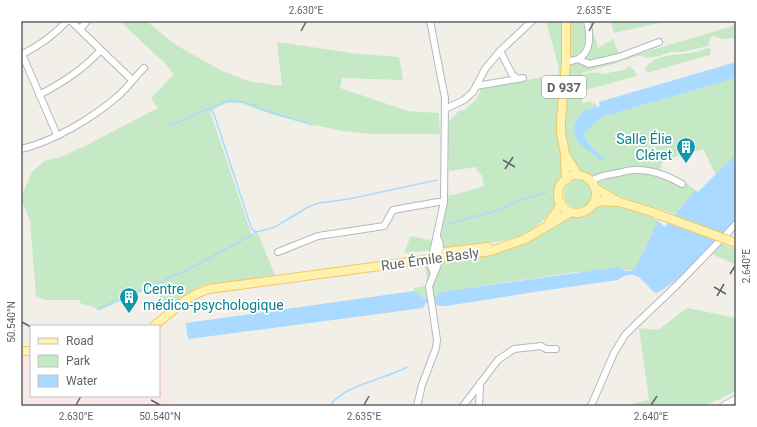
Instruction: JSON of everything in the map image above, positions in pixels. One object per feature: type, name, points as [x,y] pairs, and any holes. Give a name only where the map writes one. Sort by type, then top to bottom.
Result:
[{"type":"main road","name":"D 937","points":[[566,21],[566,62],[561,121],[566,180]]},
{"type":"main road","name":"D 937","points":[[565,154],[578,175]]},
{"type":"main road","points":[[593,185],[596,194],[590,208],[581,212],[571,212],[561,202],[559,192],[562,183],[578,175],[587,178],[593,185],[619,202]]},
{"type":"main road","points":[[544,227],[554,216],[561,202]]},
{"type":"main road","points":[[593,204],[602,202],[619,202],[650,211],[736,243]]},
{"type":"main road","name":"Rue Émile Basly","points":[[348,269],[366,264],[491,251],[525,239],[571,212]]},
{"type":"main road","name":"Rue Émile Basly","points":[[155,325],[182,302],[194,294],[209,288],[416,261],[476,247],[512,244]]},
{"type":"street","points":[[56,135],[22,54],[56,33],[67,21]]},
{"type":"street","points":[[71,21],[132,80]]},
{"type":"street","points":[[417,406],[422,385],[436,348],[437,340],[429,286],[434,274],[431,266],[440,245],[436,236],[444,202],[444,92],[430,21]]},
{"type":"street","points":[[445,109],[464,100],[473,92],[485,69],[500,51],[532,21]]},
{"type":"street","points":[[566,62],[578,59],[584,55],[590,40],[590,31],[587,21]]},
{"type":"street","points":[[80,29],[85,22]]},
{"type":"street","points":[[578,59],[589,64],[619,57],[659,42]]},
{"type":"street","points":[[39,95],[56,87],[74,75],[87,65],[101,50]]},
{"type":"street","points":[[476,86],[520,78],[512,74],[500,51]]},
{"type":"street","points":[[21,149],[39,143],[82,123],[119,95],[144,68]]},
{"type":"street","points":[[593,185],[598,177],[633,170],[655,172],[669,176],[682,184]]},
{"type":"street","points":[[278,252],[318,236],[384,226],[393,210],[444,202]]},
{"type":"street","points":[[591,406],[614,353],[626,335],[736,224]]},
{"type":"street","points":[[463,406],[498,360],[514,348],[528,348],[537,346],[546,349],[556,349]]},
{"type":"street","points":[[479,406],[480,383]]},
{"type":"street","points":[[723,406],[736,399]]},
{"type":"shaded area","points":[[160,350],[165,359],[170,406],[25,406],[21,400],[21,355],[30,353],[30,397],[160,397]]},
{"type":"green space","points":[[120,21],[146,21],[176,45],[222,71],[248,81],[282,86],[277,42],[359,54],[399,57],[403,80],[342,78],[340,88],[408,111],[439,113],[440,134],[371,134],[342,131],[271,114],[241,103],[226,103],[210,111],[252,236],[258,234],[275,275],[200,286],[181,297],[164,313],[157,285],[98,311],[94,307],[81,304],[80,300],[45,300],[36,296],[30,220],[23,204],[23,193],[32,172],[44,161],[61,157],[85,146],[158,108],[151,98],[174,74],[164,61]]},
{"type":"green space","points":[[546,21],[590,21],[598,48],[613,39],[621,60],[623,61],[582,73],[582,75],[594,72],[602,74],[625,70],[629,66],[635,71],[637,76],[582,91],[582,103],[591,101],[592,104],[595,103],[597,107],[589,109],[575,137],[604,158],[592,148],[584,136],[586,132],[602,117],[736,78],[736,154],[716,175],[703,149],[663,160],[660,170],[685,182],[695,190],[675,214],[612,194],[602,188],[590,175],[578,170],[566,174],[560,179],[556,189],[556,203],[536,226],[524,234],[498,242],[404,253],[411,236],[443,243],[440,237],[449,195],[454,195],[484,186],[482,176],[476,167],[449,171],[449,148],[447,134],[448,122],[459,111],[464,110],[476,100],[481,89],[558,74],[559,68]]},
{"type":"green space","points":[[610,21],[669,21],[614,33]]},
{"type":"green space","points":[[736,25],[736,38],[723,39],[713,36],[711,37],[708,46],[682,52],[670,52],[659,56],[646,58],[639,56],[625,60],[625,58]]},
{"type":"green space","points":[[708,48],[711,49],[710,55],[646,73],[645,69],[661,57],[696,52]]},
{"type":"green space","points":[[578,180],[588,184],[592,194],[588,204],[578,208],[568,204],[564,194],[568,184]]},
{"type":"green space","points":[[599,205],[622,207],[657,220],[649,241],[634,270],[577,272],[440,292],[435,297],[425,299],[414,291],[414,288],[427,286],[426,270],[423,265],[443,260],[486,254],[570,216],[587,214]]},
{"type":"green space","points":[[722,244],[736,249],[736,265],[712,254]]},
{"type":"green space","points":[[687,308],[736,318],[736,391],[705,406],[623,406],[649,400],[639,328],[658,330]]},
{"type":"water","points":[[736,62],[736,78],[602,117],[586,132],[584,136],[592,148],[604,158],[603,160],[580,144],[575,136],[574,128],[579,116],[586,110],[600,106],[599,102]]},
{"type":"water","points":[[736,154],[736,220],[684,273],[662,290],[655,293],[638,277],[630,275],[624,276],[618,280],[446,306],[438,306],[434,302],[426,303],[423,308],[189,339],[187,334],[186,323],[414,291],[425,299],[435,297],[440,292],[618,267],[631,271],[635,268],[649,241],[657,220],[665,227],[695,190],[698,192]]},
{"type":"waterway","points":[[169,126],[227,101],[247,103],[312,125]]},
{"type":"waterway","points":[[210,108],[214,114],[252,230],[257,232]]},
{"type":"waterway","points":[[98,309],[187,270],[257,232],[275,227],[308,207],[319,203],[349,199],[437,180]]},
{"type":"waterway","points":[[445,225],[495,211],[523,199],[546,193]]},
{"type":"waterway","points":[[330,406],[344,393],[407,367]]},
{"type":"place","name":"Salle Élie Cléret","points":[[686,164]]},
{"type":"place","name":"Centre médico-psychologique","points":[[129,314]]}]
